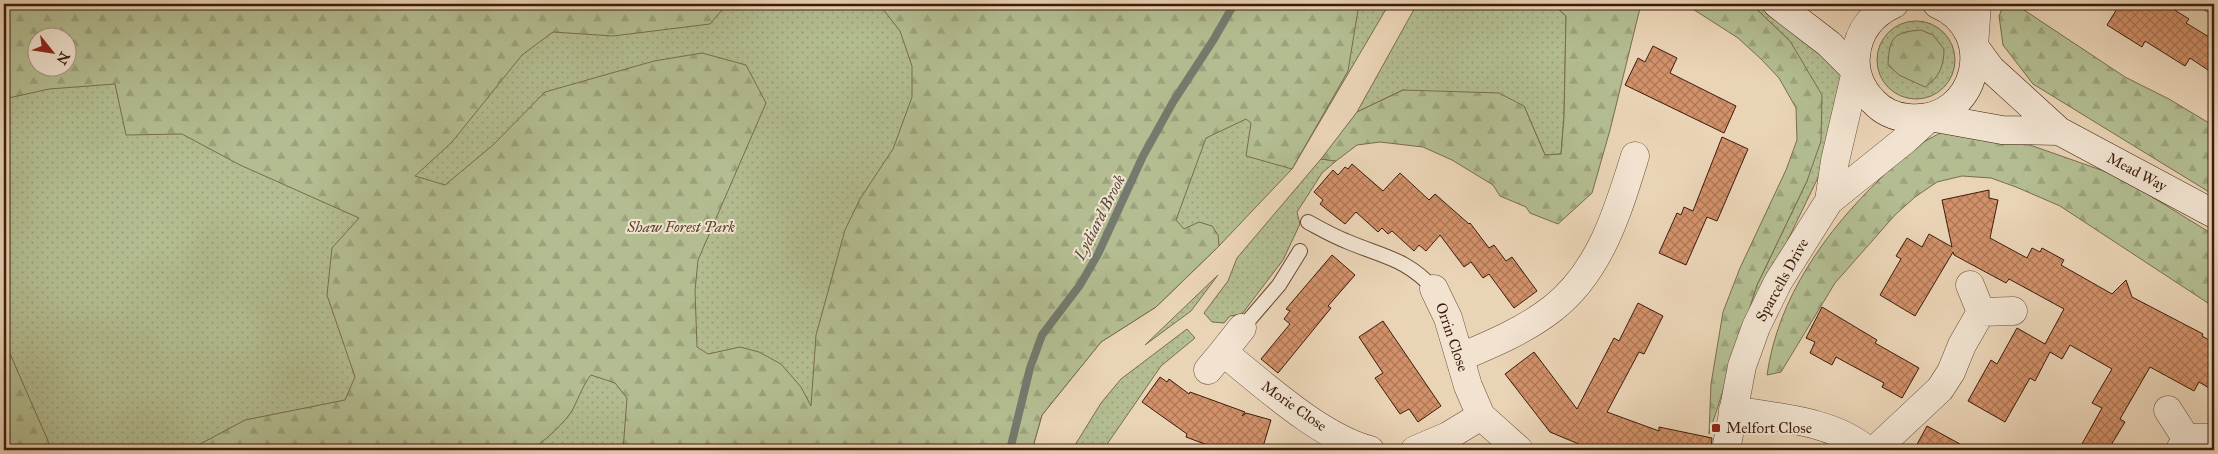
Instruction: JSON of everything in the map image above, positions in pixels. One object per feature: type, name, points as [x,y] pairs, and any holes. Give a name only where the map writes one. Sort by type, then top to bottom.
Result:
[{"type":"street","points":[[1777,4],[1829,44],[1856,71],[1868,96],[1877,105],[1902,118],[1916,119],[1930,117],[1956,104],[1965,92],[1972,78],[1975,62],[1974,46],[1977,4]]},
{"type":"street","name":"Sparcells Drive","points":[[1829,201],[1835,161],[1856,71],[1857,45],[1862,32],[1871,19],[1884,8],[1894,4]]},
{"type":"street","name":"Mead Way","points":[[1936,4],[1946,8],[1958,18],[1968,31],[1974,46],[1996,74],[2059,130],[2214,214]]},
{"type":"street","name":"Sparcells Drive","points":[[1726,450],[1746,353],[1768,300],[1829,201],[1906,140],[1930,117]]},
{"type":"street","name":"Mead Way","points":[[1930,117],[2002,130],[2059,130]]},
{"type":"street","points":[[1461,357],[1524,327],[1554,307],[1568,294],[1593,261],[1612,225],[1635,156]]},
{"type":"street","points":[[1970,285],[1981,312]]},
{"type":"street","name":"Orrin Close","points":[[1434,289],[1448,318],[1468,386],[1481,416],[1519,450]]},
{"type":"street","points":[[1981,312],[2013,311]]},
{"type":"street","points":[[1875,450],[1940,389],[1951,372],[1962,345],[1981,312]]},
{"type":"street","name":"Morie Close","points":[[1242,328],[1215,361],[1343,439],[1370,450]]},
{"type":"street","points":[[1733,410],[1825,427],[1846,435],[1867,450]]},
{"type":"street","points":[[2168,410],[2192,442]]},
{"type":"street","points":[[1415,450],[1448,436],[1481,416]]},
{"type":"lane","points":[[2209,4],[2214,6]]},
{"type":"lane","name":"Orrin Close","points":[[1308,222],[1346,241],[1403,262],[1421,274],[1434,289]]},
{"type":"lane","name":"Morie Close","points":[[1242,328],[1279,285],[1300,251]]},
{"type":"green space","name":"Shaw Forest Park","points":[[4,4],[1389,4],[1292,169],[1219,246],[1156,307],[1101,342],[1042,415],[1032,450],[4,450]]},
{"type":"green space","name":"Shaw Forest Park","points":[[4,4],[727,4],[710,24],[613,36],[553,32],[522,55],[452,142],[415,176],[445,185],[493,145],[545,92],[654,61],[702,53],[746,65],[766,103],[698,260],[695,291],[697,347],[708,354],[740,347],[759,352],[781,364],[801,387],[811,406],[816,335],[845,230],[860,199],[893,149],[912,97],[912,66],[900,31],[879,4],[1359,4],[1348,71],[1292,169],[1246,156],[1251,123],[1246,119],[1206,138],[1176,220],[1184,229],[1199,222],[1212,226],[1218,235],[1219,246],[1156,307],[1101,342],[1042,415],[1032,450],[623,450],[627,398],[615,383],[591,375],[570,414],[532,450],[189,450],[245,420],[345,400],[355,377],[327,295],[332,248],[359,218],[240,165],[182,134],[126,135],[115,84],[49,89],[4,99]]},
{"type":"green space","points":[[1417,4],[1553,4],[1566,16],[1564,117],[1561,154],[1545,155],[1524,106],[1403,90],[1357,112]]},
{"type":"green space","points":[[1553,4],[1641,4],[1610,130],[1592,193],[1558,224],[1530,213],[1526,207],[1500,196],[1493,185],[1452,160],[1423,147],[1380,142],[1357,145],[1336,161],[1321,159],[1357,112],[1403,90],[1499,93],[1524,106],[1545,155],[1561,154],[1564,117],[1566,16]]},
{"type":"green space","points":[[1685,4],[1751,4],[1790,41],[1822,95],[1821,141],[1807,181],[1757,285],[1709,434],[1711,384],[1723,312],[1740,268],[1786,170],[1797,140],[1796,108],[1779,78],[1761,59],[1738,38]]},
{"type":"green space","points":[[1751,4],[1766,4],[1836,64],[1841,76],[1827,159],[1738,343],[1757,285],[1807,181],[1790,41]]},
{"type":"green space","points":[[2004,4],[2015,4],[2125,77],[2169,99],[2214,126],[2214,195],[2033,84],[2003,45],[1999,16]]},
{"type":"green space","points":[[1916,21],[1931,24],[1943,33],[1952,45],[1955,60],[1952,75],[1943,87],[1931,96],[1916,99],[1901,96],[1889,87],[1880,75],[1877,60],[1880,45],[1889,33],[1901,24]]},
{"type":"green space","points":[[1921,30],[1933,35],[1944,49],[1940,71],[1934,80],[1925,87],[1899,75],[1888,65],[1890,48],[1895,38],[1905,32]]},
{"type":"green space","points":[[1942,132],[2013,139],[2118,176],[2214,235],[2214,307],[2060,206],[1991,178],[1962,176],[1937,182],[1915,197],[1895,215],[1835,283],[1781,372],[1767,375],[1773,346],[1793,292],[1824,243],[1861,198],[1902,157]]},
{"type":"green space","points":[[1321,159],[1336,161],[1322,173],[1297,212],[1300,224],[1283,260],[1242,314],[1230,316],[1224,323],[1212,322],[1204,313],[1228,281],[1237,258]]},
{"type":"green space","points":[[1218,275],[1191,311],[1145,345]]},
{"type":"green space","points":[[1187,329],[1195,338],[1161,366],[1103,450],[1072,450],[1101,403],[1121,379]]},
{"type":"green space","points":[[4,340],[52,450],[4,450]]},
{"type":"building","points":[[2120,4],[2165,4],[2189,19],[2186,23],[2214,40],[2214,74],[2190,58],[2185,66],[2145,41],[2142,47],[2107,25]]},
{"type":"building","points":[[1653,46],[1677,58],[1670,73],[1736,106],[1724,133],[1625,85],[1638,58],[1645,62]]},
{"type":"building","points":[[1722,137],[1748,149],[1717,221],[1707,217],[1686,265],[1659,253],[1677,213],[1681,215],[1684,207],[1693,211]]},
{"type":"building","points":[[1352,164],[1383,191],[1400,173],[1429,200],[1435,194],[1470,223],[1489,248],[1494,245],[1506,261],[1512,257],[1537,291],[1514,308],[1489,274],[1483,278],[1471,262],[1464,267],[1440,235],[1426,251],[1419,245],[1414,251],[1392,231],[1388,234],[1382,228],[1378,232],[1356,212],[1345,224],[1320,204],[1323,200],[1314,192],[1333,170],[1338,175],[1345,167],[1348,169]]},
{"type":"building","points":[[1989,190],[1989,198],[1998,200],[1990,238],[2027,258],[2032,248],[2040,252],[2042,248],[2064,260],[2061,265],[2112,294],[2126,280],[2132,297],[2203,334],[2202,336],[2214,343],[2214,391],[2199,382],[2194,391],[2150,367],[2120,419],[2125,422],[2108,450],[2093,450],[2082,444],[2102,408],[2092,403],[2112,369],[2070,345],[2062,359],[2050,352],[2035,381],[2030,378],[2005,422],[1968,401],[1991,360],[1997,364],[2017,328],[2045,344],[2064,309],[2009,279],[2006,283],[1954,255],[1953,252],[1915,316],[1880,295],[1901,259],[1896,256],[1907,238],[1922,247],[1929,234],[1952,247],[1942,200]]},
{"type":"building","points":[[1332,255],[1355,275],[1328,306],[1331,308],[1278,373],[1261,359],[1290,324],[1284,319],[1290,311],[1286,309]]},
{"type":"building","points":[[1638,303],[1663,316],[1644,354],[1639,352],[1607,412],[1659,431],[1659,427],[1712,438],[1711,450],[1593,450],[1550,432],[1505,374],[1534,352],[1577,409],[1614,338],[1619,341]]},
{"type":"building","points":[[1822,307],[1877,340],[1875,343],[1919,368],[1902,398],[1882,387],[1884,383],[1836,357],[1832,365],[1810,353],[1815,342],[1806,338]]},
{"type":"building","points":[[1383,321],[1441,406],[1418,422],[1409,409],[1400,414],[1375,378],[1383,373],[1359,337]]},
{"type":"building","points":[[1160,377],[1167,382],[1169,379],[1189,394],[1190,392],[1245,412],[1242,416],[1246,413],[1271,420],[1262,450],[1242,450],[1220,444],[1218,449],[1186,437],[1187,434],[1142,402]]},
{"type":"building","points":[[1927,426],[1971,450],[1914,450]]},
{"type":"waterway","name":"Lydiard Brook","points":[[1010,450],[1030,368],[1042,335],[1080,285],[1098,254],[1143,156],[1173,102],[1214,39],[1234,4]]},
{"type":"place","name":"Melfort Close","points":[[1716,428]]}]
